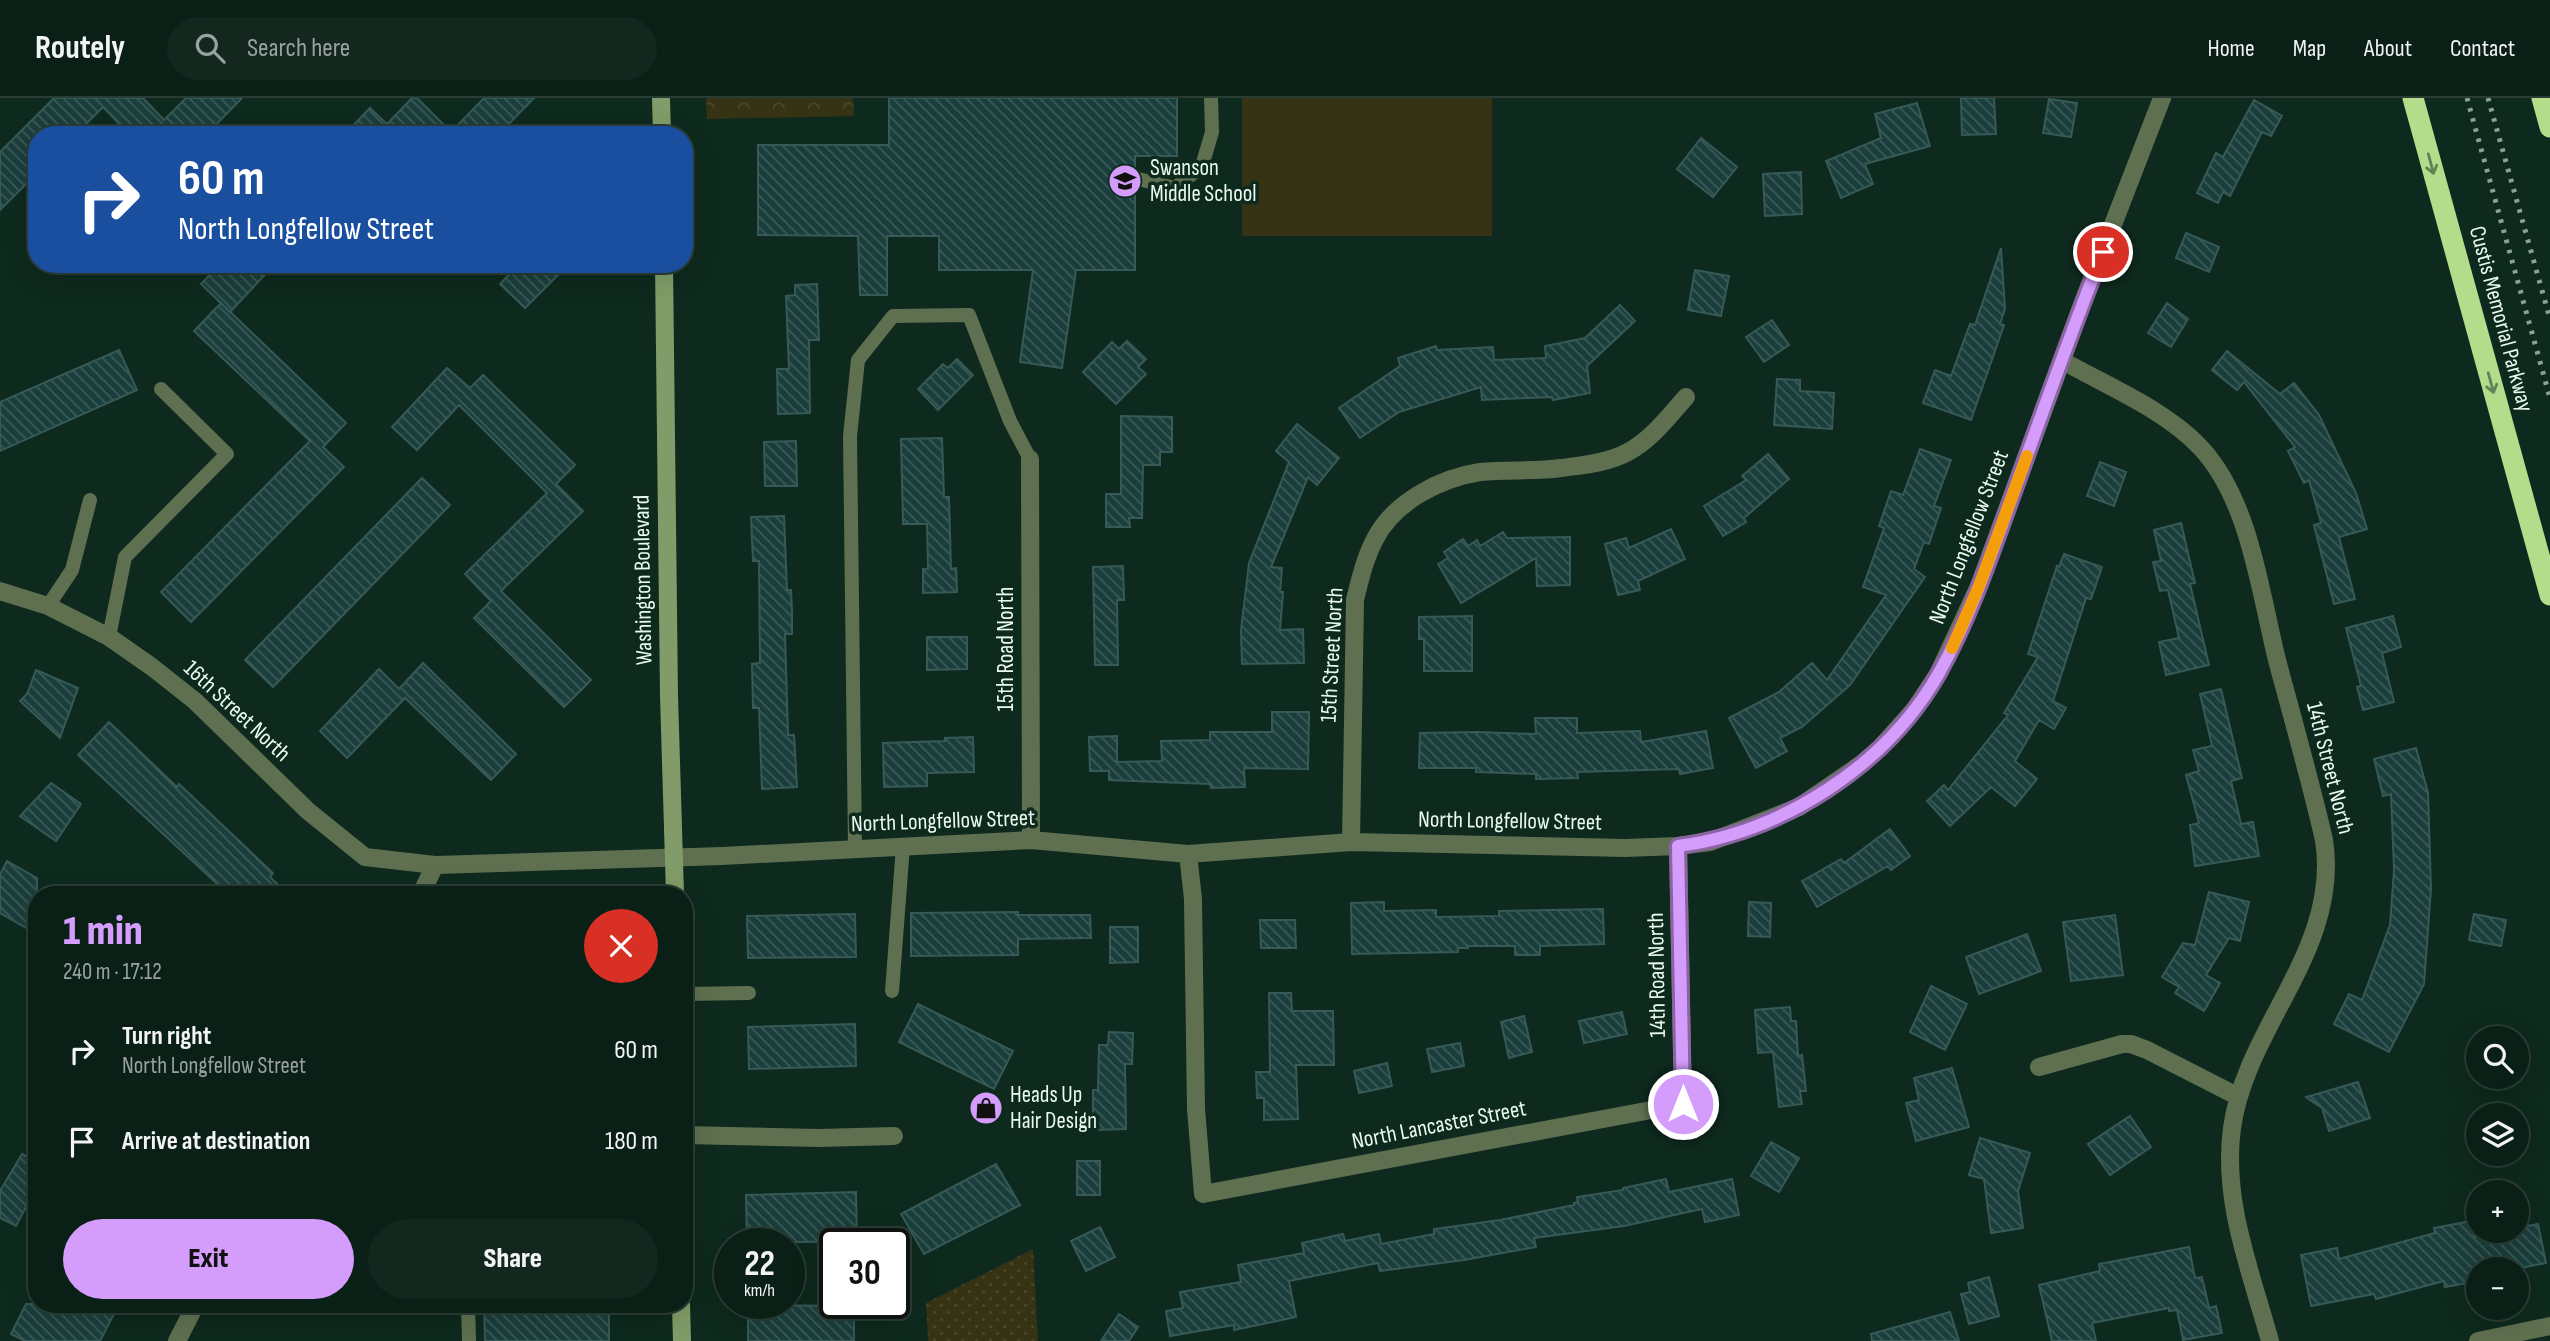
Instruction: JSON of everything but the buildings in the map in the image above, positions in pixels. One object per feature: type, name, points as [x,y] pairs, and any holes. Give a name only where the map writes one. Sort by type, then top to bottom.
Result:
[{"type":"highway","name":"Custis Memorial Parkway","points":[[2413,98],[2550,595]]},
{"type":"highway","points":[[2542,98],[2550,127]]},
{"type":"main road","points":[[662,98],[662,126]]},
{"type":"main road","name":"Washington Boulevard","points":[[664,273],[675,886]]},
{"type":"main road","points":[[681,1313],[682,1341]]},
{"type":"street","name":"North Longfellow Street","points":[[435,865],[673,858],[1031,840],[1188,854],[1351,842],[1625,848],[1678,846],[1710,842],[1799,807],[1880,748],[1915,709],[1938,674],[1965,621],[2162,98]]},
{"type":"street","name":"14th Street North","points":[[2063,361],[2183,431],[2211,460],[2226,484],[2247,540],[2321,828],[2326,855],[2325,876],[2315,933],[2300,971],[2253,1057],[2232,1128],[2231,1193],[2270,1341]]},
{"type":"street","name":"15th Street North","points":[[1351,842],[1355,600],[1365,562],[1376,536],[1400,507],[1450,479],[1481,472],[1552,469],[1592,464],[1627,453],[1649,437],[1686,397]]},
{"type":"street","name":"15th Road North","points":[[1030,459],[1031,840]]},
{"type":"street","name":"16th Street North","points":[[0,591],[48,606],[109,637],[152,667],[195,701],[308,811],[365,857],[435,865]]},
{"type":"street","name":"14th Road North","points":[[1678,846],[1683,1104]]},
{"type":"street","name":"North Lancaster Street","points":[[1188,854],[1193,899],[1196,1109],[1203,1194],[1683,1104]]},
{"type":"street","points":[[425,886],[435,865]]},
{"type":"street","points":[[2039,1067],[2117,1045],[2131,1044],[2239,1097]]},
{"type":"street","points":[[693,1135],[819,1138],[894,1136]]},
{"type":"street","points":[[177,1341],[191,1313]]},
{"type":"street","points":[[2477,1341],[2550,1326]]},
{"type":"lane","points":[[1126,176],[1175,188],[1202,166],[1212,132],[1211,98]]},
{"type":"lane","points":[[855,849],[850,436],[858,360],[893,316],[969,316],[1010,421],[1030,459]]},
{"type":"lane","points":[[109,637],[125,557],[227,454],[161,389]]},
{"type":"lane","points":[[48,606],[72,570],[90,500]]},
{"type":"lane","points":[[892,992],[903,846]]},
{"type":"lane","points":[[693,994],[749,993]]},
{"type":"lane","points":[[468,1313],[469,1341]]},
{"type":"green space","points":[[706,98],[853,98],[854,116],[707,119]]},
{"type":"green space","points":[[1242,98],[1492,98],[1492,236],[1242,236]]},
{"type":"green space","points":[[1033,1249],[1038,1341],[928,1341],[926,1303]]},
{"type":"railway","points":[[2467,98],[2550,398]]},
{"type":"railway","points":[[2488,98],[2550,319]]},
{"type":"slow traffic","points":[[1952,648],[1979,586],[2027,456]]},
{"type":"place","name":"Swanson Middle School","points":[[1125,181]]},
{"type":"place","name":"Heads Up Hair Design","points":[[986,1108]]},
{"type":"route","points":[[1683,1104],[1678,846],[1710,842],[1799,807],[1860,765],[1880,748],[1915,709],[1938,674],[1960,632],[1979,586],[2103,252]]}]
